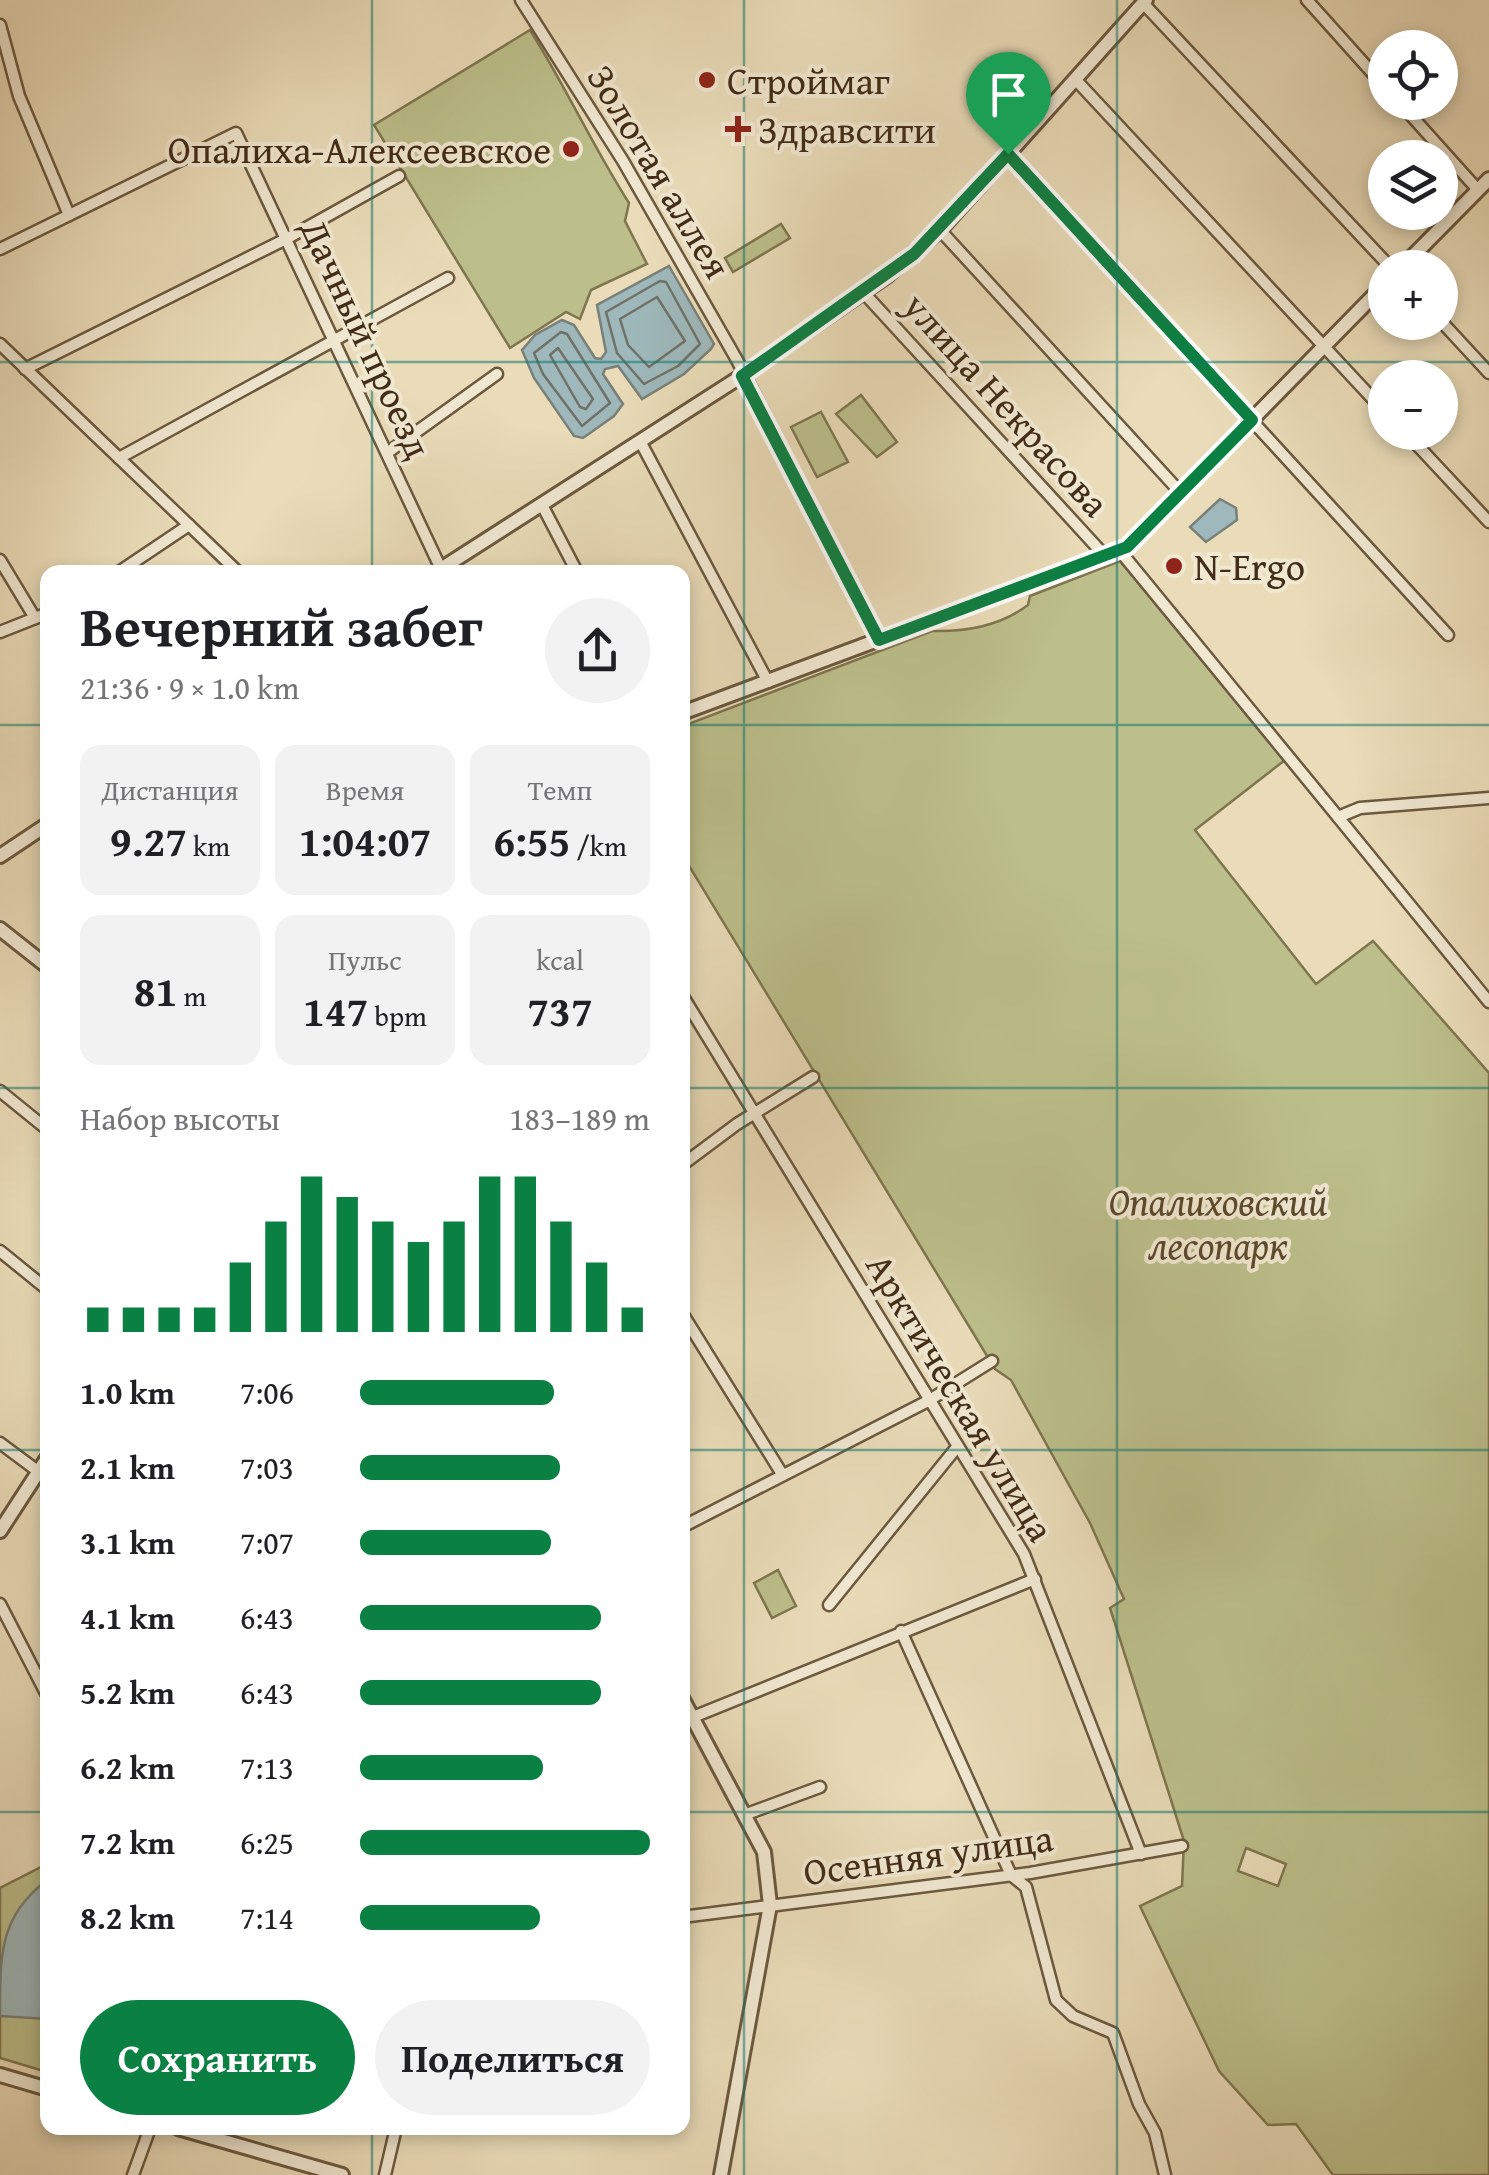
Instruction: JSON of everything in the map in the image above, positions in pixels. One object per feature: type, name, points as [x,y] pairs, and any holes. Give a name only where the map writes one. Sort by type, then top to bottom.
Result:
[{"type":"street","name":"Золотая аллея","points":[[521,0],[622,160],[737,360],[879,640]]},
{"type":"street","points":[[1307,0],[1368,68]]},
{"type":"street","points":[[448,565],[742,376],[864,292],[940,230],[1145,2],[1374,250]]},
{"type":"street","points":[[0,25],[18,96],[69,215],[0,249]]},
{"type":"street","points":[[1075,79],[1368,394]]},
{"type":"street","points":[[1417,120],[1485,187],[1420,250]]},
{"type":"street","name":"Дачный проезд","points":[[69,215],[236,134],[336,340],[436,565]]},
{"type":"street","points":[[1008,154],[1448,635]]},
{"type":"street","points":[[25,369],[288,238],[398,176]]},
{"type":"street","points":[[940,230],[1180,492]]},
{"type":"street","points":[[118,458],[448,278]]},
{"type":"street","name":"улица Некрасова","points":[[864,292],[1105,556]]},
{"type":"street","points":[[690,711],[1120,551],[1368,301]]},
{"type":"street","points":[[1458,339],[1489,373]]},
{"type":"street","points":[[0,344],[231,565]]},
{"type":"street","points":[[387,453],[497,374]]},
{"type":"street","points":[[640,441],[768,682]]},
{"type":"street","points":[[1422,450],[1489,522]]},
{"type":"street","points":[[542,504],[573,565]]},
{"type":"street","points":[[129,565],[189,525]]},
{"type":"street","points":[[1120,551],[1489,1002]]},
{"type":"street","points":[[0,560],[35,618]]},
{"type":"street","points":[[0,632],[40,616]]},
{"type":"street","points":[[1338,817],[1360,808],[1489,798]]},
{"type":"street","points":[[0,856],[40,829]]},
{"type":"street","points":[[0,929],[40,961]]},
{"type":"street","name":"Арктическая улица","points":[[690,1008],[1035,1579],[1141,1854]]},
{"type":"street","points":[[690,1159],[754,1113],[813,1078]]},
{"type":"street","points":[[0,1092],[40,1124]]},
{"type":"street","points":[[0,1251],[40,1284]]},
{"type":"street","points":[[690,1326],[782,1474]]},
{"type":"street","points":[[690,1523],[928,1402],[992,1361]]},
{"type":"street","points":[[0,1443],[38,1472]]},
{"type":"street","points":[[829,1605],[957,1447]]},
{"type":"street","points":[[0,1531],[40,1469]]},
{"type":"street","points":[[693,1717],[1035,1579]]},
{"type":"street","points":[[0,1604],[40,1682]]},
{"type":"street","points":[[901,1631],[1011,1875],[1026,1887],[1056,2000],[1062,2009],[1107,2028],[1116,2038],[1139,2104],[1155,2133],[1165,2175]]},
{"type":"street","points":[[690,1712],[764,1852],[770,1905],[721,2175]]},
{"type":"street","points":[[744,1814],[820,1787]]},
{"type":"street","name":"Осенняя улица","points":[[690,1916],[1011,1875],[1182,1846]]},
{"type":"street","points":[[0,2075],[40,2087]]},
{"type":"street","points":[[134,2175],[148,2135]]},
{"type":"street","points":[[202,2135],[342,2175]]},
{"type":"street","points":[[385,2175],[394,2135]]},
{"type":"green space","points":[[530,30],[629,203],[625,221],[647,264],[591,290],[580,319],[566,312],[510,348],[374,125]]},
{"type":"green space","points":[[781,224],[790,238],[733,272],[725,258]]},
{"type":"green space","points":[[861,395],[897,442],[877,457],[836,414]]},
{"type":"green space","points":[[821,412],[848,462],[817,477],[791,427]]},
{"type":"green space","name":"Опалиховский лесопарк","points":[[1120,561],[1285,760],[1195,830],[1316,984],[1373,941],[1489,1073],[1489,2175],[1333,2175],[1296,2124],[1268,2125],[1219,2071],[1140,1906],[1182,1886],[1184,1841],[1110,1608],[1124,1599],[1090,1523],[1011,1380],[995,1369],[690,868],[690,723],[932,631],[995,623],[1028,605],[1030,596]],"holes":[[[1246,1848],[1286,1864],[1278,1886],[1238,1871]]]},
{"type":"green space","points":[[778,1570],[796,1606],[772,1618],[754,1583]]},
{"type":"green space","points":[[40,1868],[40,2070],[0,2058],[0,1888]]},
{"type":"water","points":[[669,266],[714,344],[684,374],[642,399],[618,366],[605,369],[603,374],[623,404],[614,416],[583,438],[574,436],[534,378],[522,350],[535,335],[562,320],[574,325],[595,358],[601,359],[606,352],[597,305]]},
{"type":"water","points":[[1220,499],[1236,508],[1237,520],[1206,542],[1190,527]]},
{"type":"water","points":[[40,1886],[40,2019],[0,2016],[6,1938],[11,1922]]},
{"type":"place","name":"Строймаг","points":[[707,80]]},
{"type":"place","name":"Здравсити","points":[[738,129]]},
{"type":"place","name":"Опалиха-Алексеевское","points":[[571,149]]},
{"type":"place","name":"N-Ergo","points":[[1174,566]]},
{"type":"route","points":[[1008,154],[1252,420],[1127,547],[879,640],[742,376],[914,254],[1008,154]]}]
